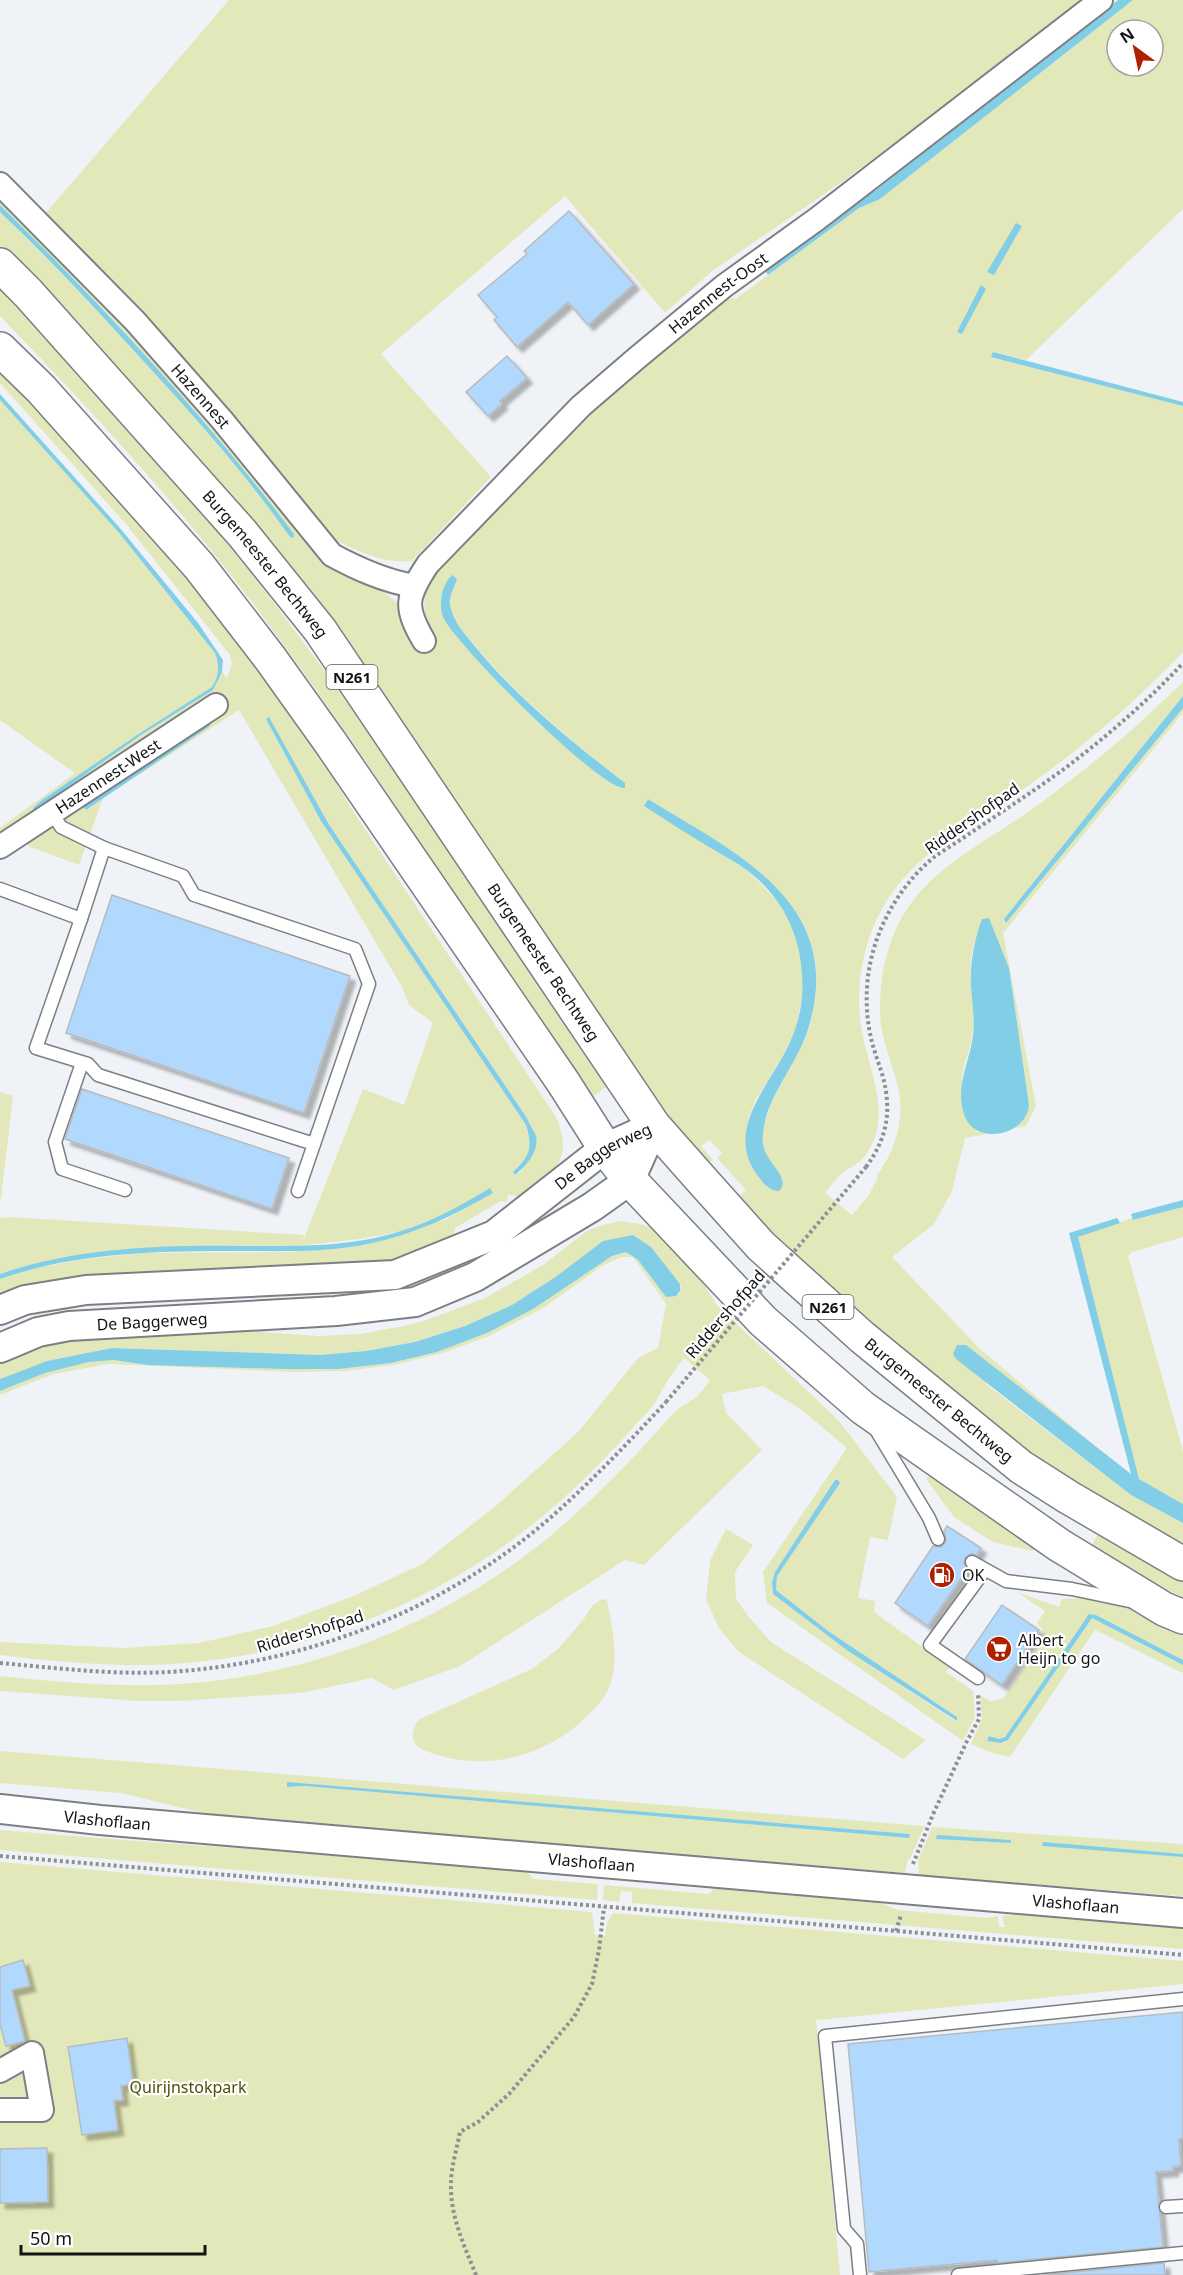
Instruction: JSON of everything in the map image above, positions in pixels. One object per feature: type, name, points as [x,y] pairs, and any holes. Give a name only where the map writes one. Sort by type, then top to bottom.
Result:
[{"type":"main road","name":"Burgemeester Bechtweg","points":[[0,265],[28,293],[234,525],[320,630],[654,1126],[761,1246],[862,1337],[1021,1467],[1183,1564]]},
{"type":"main road","points":[[0,349],[41,389],[199,566],[270,658],[556,1072],[605,1149],[630,1180],[764,1321],[863,1408],[1059,1545],[1174,1613]]},
{"type":"street","name":"Hazennest-Oost","points":[[424,641],[411,615],[410,600],[414,586],[428,564],[582,406],[724,286],[826,213],[1101,0]]},
{"type":"street","name":"Hazennest","points":[[0,184],[143,330],[222,420],[332,555],[367,572],[397,583],[414,586]]},
{"type":"street","name":"Hazennest-West","points":[[0,847],[216,705]]},
{"type":"street","name":"De Baggerweg","points":[[0,1310],[25,1300],[86,1290],[395,1275],[494,1236],[605,1149],[654,1126]]},
{"type":"street","name":"De Baggerweg","points":[[0,1347],[38,1332],[69,1326],[336,1311],[415,1302],[475,1277],[592,1206],[630,1180],[654,1126]]},
{"type":"street","name":"Vlashoflaan","points":[[0,1809],[100,1820],[1183,1913]]},
{"type":"street","points":[[0,2071],[32,2053],[42,2110],[0,2110]]},
{"type":"lane","points":[[52,813],[61,827],[104,848],[183,876],[194,895],[355,950],[369,984],[298,1191]]},
{"type":"lane","points":[[104,848],[36,1048],[88,1064],[98,1075],[314,1144]]},
{"type":"lane","points":[[0,889],[81,919]]},
{"type":"lane","points":[[82,1063],[55,1142],[62,1169],[125,1190]]},
{"type":"lane","points":[[863,1408],[929,1518],[938,1539]]},
{"type":"lane","points":[[972,1562],[1005,1581],[1072,1589],[1174,1613]]},
{"type":"lane","points":[[978,1678],[930,1645],[985,1570]]},
{"type":"lane","points":[[860,2275],[856,2244],[844,2229],[825,2036],[1183,1999]]},
{"type":"lane","points":[[1166,2207],[1183,2206]]},
{"type":"lane","points":[[958,2275],[1183,2253]]},
{"type":"path","name":"Riddershofpad","points":[[0,1662],[81,1671],[168,1672],[251,1662],[343,1638],[413,1609],[484,1567],[549,1520],[610,1462],[666,1402],[875,1154],[885,1132],[887,1103],[883,1078],[871,1039],[867,986],[870,956],[893,904],[932,858],[1064,769],[1116,727],[1183,663]]},
{"type":"path","points":[[908,1888],[914,1862],[932,1819],[979,1719],[978,1678]]},
{"type":"path","points":[[0,1856],[1183,1955]]},
{"type":"path","points":[[476,2275],[460,2235],[452,2200],[453,2166],[460,2132],[478,2122],[509,2094],[574,2017],[592,1984],[604,1907]]},
{"type":"green space","points":[[229,0],[1086,0],[846,179],[712,271],[665,313],[565,196],[381,354],[491,477],[412,561],[371,556],[307,525],[397,603],[400,623],[412,643],[430,630],[425,615],[424,600],[433,571],[590,409],[723,296],[736,299],[845,218],[864,205],[880,199],[1105,22],[1105,78],[1165,78],[1165,18],[1110,18],[1133,0],[1183,0],[1183,209],[1026,360],[994,352],[991,357],[1183,406],[1183,652],[1129,705],[1091,738],[1032,783],[931,852],[913,868],[883,907],[866,949],[859,995],[861,1026],[879,1106],[875,1138],[865,1156],[843,1172],[825,1193],[852,1215],[869,1195],[878,1177],[876,1176],[894,1145],[899,1122],[900,1099],[882,1033],[881,991],[886,958],[893,936],[912,901],[954,861],[1036,806],[1097,759],[1183,682],[1183,696],[1004,919],[1006,923],[1183,708],[1183,712],[1174,724],[1003,933],[1036,1106],[1026,1126],[1014,1128],[1026,1117],[1029,1105],[1009,968],[989,919],[979,932],[973,946],[971,960],[973,1022],[962,1083],[976,1131],[986,1134],[965,1138],[952,1191],[934,1224],[892,1257],[979,1348],[1107,1456],[966,1345],[987,1385],[1131,1495],[1183,1523],[1183,1543],[1106,1501],[995,1428],[803,1267],[737,1199],[746,1190],[717,1158],[722,1153],[709,1140],[701,1146],[713,1160],[707,1165],[671,1122],[559,965],[38,286],[0,248],[0,212],[38,249],[165,385],[239,470],[290,537],[294,534],[190,405],[78,283],[0,205],[0,197],[33,228]],"holes":[[[450,576],[457,581],[450,596],[451,612],[472,642],[526,699],[564,734],[625,783],[540,725],[464,645],[441,608],[441,596]],[[648,799],[714,839],[746,861],[774,885],[797,913],[811,944],[817,981],[810,1024],[770,1107],[763,1134],[766,1155],[782,1179],[781,1189],[764,1183],[751,1166],[748,1119],[755,1101],[784,1054],[796,1027],[802,998],[802,966],[796,937],[778,902],[748,871],[644,806]]]},
{"type":"green space","points":[[0,289],[106,401],[157,459],[301,639],[390,765],[392,764],[609,1085],[592,1097],[382,785],[296,662],[222,563],[161,490],[0,316]]},
{"type":"green space","points":[[0,356],[280,687],[351,808],[556,1117],[562,1133],[563,1147],[561,1158],[555,1168],[537,1186],[514,1203],[516,1196],[508,1195],[507,1202],[501,1201],[455,1228],[451,1243],[392,1263],[0,1302],[0,1279],[25,1270],[80,1260],[140,1253],[288,1252],[346,1248],[447,1219],[490,1188],[456,1209],[425,1222],[399,1232],[360,1239],[288,1247],[141,1248],[25,1266],[0,1274],[0,1218],[8,1217],[304,1235],[303,1241],[363,1089],[404,1105],[433,1023],[409,1005],[402,987],[239,710],[110,793],[211,724],[84,806],[86,810],[103,798],[79,865],[30,847],[26,843],[0,860],[0,828],[75,773],[0,720],[0,400],[120,534],[215,653],[218,662],[217,675],[212,687],[42,800],[34,810],[141,735],[213,690],[222,671],[227,678],[232,664],[230,655],[126,524],[0,383]],"holes":[[[268,717],[328,823],[527,1118],[536,1136],[522,1170],[516,1175],[513,1172],[528,1151],[529,1140],[526,1125],[321,821],[266,719]]]},
{"type":"green space","points":[[0,1092],[13,1096],[1,1199],[0,1199]]},
{"type":"green space","points":[[1183,1207],[1183,1237],[1132,1252],[1128,1256],[1183,1451],[1183,1504],[1139,1479],[1078,1237],[1132,1218],[1134,1220]]},
{"type":"green space","points":[[621,1221],[657,1230],[687,1258],[716,1304],[839,1421],[897,1497],[888,1540],[870,1537],[858,1598],[875,1601],[874,1611],[878,1615],[950,1667],[946,1672],[973,1691],[975,1717],[963,1741],[767,1603],[763,1572],[847,1448],[802,1410],[763,1386],[722,1394],[726,1413],[762,1450],[644,1565],[625,1560],[460,1666],[394,1690],[372,1678],[301,1693],[178,1701],[138,1701],[0,1691],[0,1676],[113,1685],[181,1684],[231,1679],[329,1656],[376,1639],[467,1595],[549,1537],[607,1485],[676,1411],[697,1396],[710,1380],[684,1358],[649,1411],[584,1479],[539,1520],[490,1556],[438,1587],[384,1613],[327,1634],[269,1650],[209,1661],[112,1665],[0,1655],[0,1642],[125,1648],[199,1643],[273,1626],[356,1595],[422,1564],[498,1504],[579,1431],[638,1358],[658,1348],[666,1304],[633,1257],[622,1257],[602,1266],[543,1308],[487,1337],[443,1353],[393,1365],[344,1371],[296,1372],[108,1364],[53,1374],[0,1395],[0,1391],[45,1373],[89,1362],[114,1360],[147,1365],[339,1369],[392,1363],[437,1352],[487,1333],[612,1256],[626,1252],[638,1260],[666,1297],[679,1294],[681,1287],[678,1281],[633,1235],[557,1276],[512,1305],[465,1326],[415,1342],[366,1351],[320,1355],[112,1348],[47,1361],[0,1379],[0,1358],[50,1340],[189,1327],[318,1336],[360,1334],[403,1326],[424,1321],[485,1298],[543,1265],[587,1231]],"holes":[[[838,1480],[839,1483],[777,1576],[776,1590],[828,1631],[957,1717],[957,1721],[848,1651],[773,1594],[772,1582],[775,1572],[835,1481]]]},
{"type":"green space","points":[[931,1475],[1035,1549],[1032,1551],[993,1542],[954,1517],[927,1480],[927,1477]]},
{"type":"green space","points":[[726,1529],[753,1545],[735,1572],[736,1599],[771,1642],[926,1740],[903,1759],[739,1652],[719,1628],[706,1600],[710,1561]]},
{"type":"green space","points":[[1100,1531],[1183,1576],[1183,1598],[1090,1548]]},
{"type":"green space","points":[[1017,1592],[1059,1607],[1062,1599],[1085,1598],[1155,1614],[1183,1628],[1183,1660],[1096,1615],[1089,1614],[1005,1737],[998,1739],[990,1736],[987,1741],[1004,1743],[1008,1740],[1092,1618],[1183,1665],[1183,1673],[1095,1630],[1010,1757],[992,1753],[971,1744],[982,1718],[980,1695],[990,1701],[1003,1699],[1043,1639],[1043,1630],[1037,1623],[1045,1611]]},
{"type":"green space","points":[[602,1599],[607,1600],[614,1641],[611,1682],[596,1707],[567,1733],[529,1753],[486,1761],[443,1757],[422,1749],[415,1743],[413,1731],[420,1719],[532,1669],[559,1648],[592,1606]]},
{"type":"green space","points":[[0,1751],[925,1825],[908,1859],[905,1873],[212,1815],[121,1793],[0,1783]],"holes":[[[287,1783],[910,1834],[909,1838],[305,1786],[288,1787]]]},
{"type":"green space","points":[[932,1827],[1183,1844],[1183,1854],[1043,1843],[1183,1857],[1183,1896],[919,1875],[918,1860]],"holes":[[[937,1836],[1011,1840],[1011,1843],[937,1839]]]},
{"type":"green space","points":[[0,1830],[525,1869],[533,1879],[598,1884],[597,1900],[0,1850]]},
{"type":"green space","name":"Quirijnstokpark","points":[[0,1862],[592,1912],[595,1935],[605,1936],[607,1923],[613,1913],[1183,1961],[1183,1984],[816,2019],[840,2275],[0,2275]]},
{"type":"green space","points":[[604,1885],[709,1894],[717,1885],[867,1898],[898,1910],[987,1918],[998,1916],[999,1927],[1005,1927],[1002,1916],[1032,1912],[1183,1925],[1183,1949],[632,1903],[632,1892],[621,1891],[619,1902],[603,1900]]},
{"type":"water","points":[[1118,0],[1133,0],[1110,18],[1105,18],[1105,22],[880,199],[859,208],[768,275],[763,268],[864,195],[875,191]]},
{"type":"water","points":[[0,205],[116,323],[190,405],[260,490],[294,534],[293,538],[203,427],[74,286],[0,212]]},
{"type":"water","points":[[1016,223],[1022,226],[994,275],[987,272]]},
{"type":"water","points":[[981,285],[986,289],[962,334],[957,332]]},
{"type":"water","points":[[993,352],[1183,402],[1183,406],[991,357]]},
{"type":"water","points":[[0,394],[119,527],[198,623],[223,660],[222,672],[213,690],[141,735],[35,810],[33,808],[42,800],[212,687],[217,675],[218,662],[215,653],[120,534],[0,400]]},
{"type":"water","points":[[452,575],[457,579],[450,597],[450,605],[460,628],[507,682],[565,735],[625,783],[625,788],[611,783],[560,742],[500,684],[453,632],[443,617],[441,606],[443,589]]},
{"type":"water","points":[[1183,696],[1183,708],[1006,923],[1004,919]]},
{"type":"water","points":[[269,717],[328,823],[527,1118],[536,1136],[536,1148],[527,1163],[515,1175],[513,1172],[528,1151],[529,1140],[526,1125],[321,821],[266,719]]},
{"type":"water","points":[[210,721],[210,726],[86,810],[83,806]]},
{"type":"water","points":[[648,799],[715,839],[775,886],[797,914],[812,946],[816,983],[809,1026],[800,1049],[770,1105],[763,1132],[766,1153],[783,1181],[779,1191],[772,1190],[764,1184],[749,1160],[746,1145],[747,1129],[751,1114],[787,1049],[798,1019],[802,977],[797,942],[783,911],[762,883],[739,865],[644,806]]},
{"type":"water","points":[[989,918],[1009,968],[1029,1105],[1020,1124],[1011,1130],[990,1134],[980,1132],[971,1126],[965,1117],[961,1096],[963,1076],[974,1030],[971,977],[973,952],[982,919]]},
{"type":"water","points":[[490,1188],[493,1193],[434,1223],[388,1239],[355,1246],[306,1251],[118,1255],[59,1263],[0,1279],[0,1274],[29,1265],[88,1253],[178,1246],[300,1246],[361,1241],[401,1231],[424,1222]]},
{"type":"water","points":[[1183,1200],[1183,1207],[1133,1220],[1131,1214]]},
{"type":"water","points":[[1117,1218],[1120,1223],[1078,1237],[1139,1479],[1183,1504],[1183,1523],[1131,1495],[956,1359],[953,1354],[957,1345],[966,1345],[1131,1474],[1069,1233]]},
{"type":"water","points":[[633,1235],[651,1247],[680,1284],[680,1291],[676,1296],[666,1297],[638,1260],[626,1252],[612,1256],[533,1309],[487,1333],[437,1352],[391,1363],[339,1369],[285,1369],[147,1365],[114,1360],[89,1362],[45,1373],[0,1391],[0,1379],[47,1361],[112,1348],[320,1355],[366,1351],[415,1342],[465,1326],[512,1305],[557,1276],[603,1241]]},
{"type":"water","points":[[835,1480],[840,1483],[777,1576],[776,1590],[828,1631],[957,1717],[957,1721],[848,1651],[773,1594],[772,1582],[775,1572]]},
{"type":"water","points":[[1089,1614],[1096,1615],[1183,1660],[1183,1665],[1092,1618],[1008,1740],[1001,1743],[987,1741],[989,1736],[999,1739],[1005,1737]]},
{"type":"water","points":[[287,1782],[910,1834],[909,1838],[305,1786],[287,1787]]},
{"type":"water","points":[[937,1835],[1011,1840],[1011,1843],[936,1839]]},
{"type":"water","points":[[1043,1842],[1183,1854],[1183,1857],[1042,1846]]},
{"type":"building","points":[[569,211],[634,284],[588,325],[568,302],[517,347],[494,320],[497,317],[478,295],[527,254],[524,251]]},
{"type":"building","points":[[507,356],[527,378],[500,401],[502,404],[488,416],[466,392]]},
{"type":"building","points":[[112,895],[350,976],[304,1113],[66,1033]]},
{"type":"building","points":[[82,1089],[289,1158],[272,1209],[65,1139]]},
{"type":"building","points":[[947,1526],[981,1548],[977,1555],[971,1554],[965,1558],[964,1563],[968,1569],[928,1626],[895,1603],[933,1546],[941,1547],[945,1543],[944,1531]]},
{"type":"building","points":[[1002,1605],[1039,1630],[1002,1685],[965,1659]]},
{"type":"building","points":[[23,1960],[30,1986],[12,1990],[25,2041],[6,2046],[0,2024],[0,1967]]},
{"type":"building","points":[[1183,2012],[1183,2139],[1179,2139],[1181,2166],[1173,2167],[1173,2171],[1156,2172],[1163,2247],[997,2263],[997,2260],[869,2272],[848,2044]]},
{"type":"building","points":[[127,2038],[133,2084],[121,2086],[123,2100],[114,2101],[118,2130],[82,2135],[68,2047]]},
{"type":"building","points":[[47,2148],[48,2202],[0,2203],[0,2149]]},
{"type":"building","points":[[1164,2263],[1165,2275],[1043,2275]]},
{"type":"place","name":"OK","points":[[942,1575]]},
{"type":"place","name":"Albert Heijn to go","points":[[999,1649]]}]
